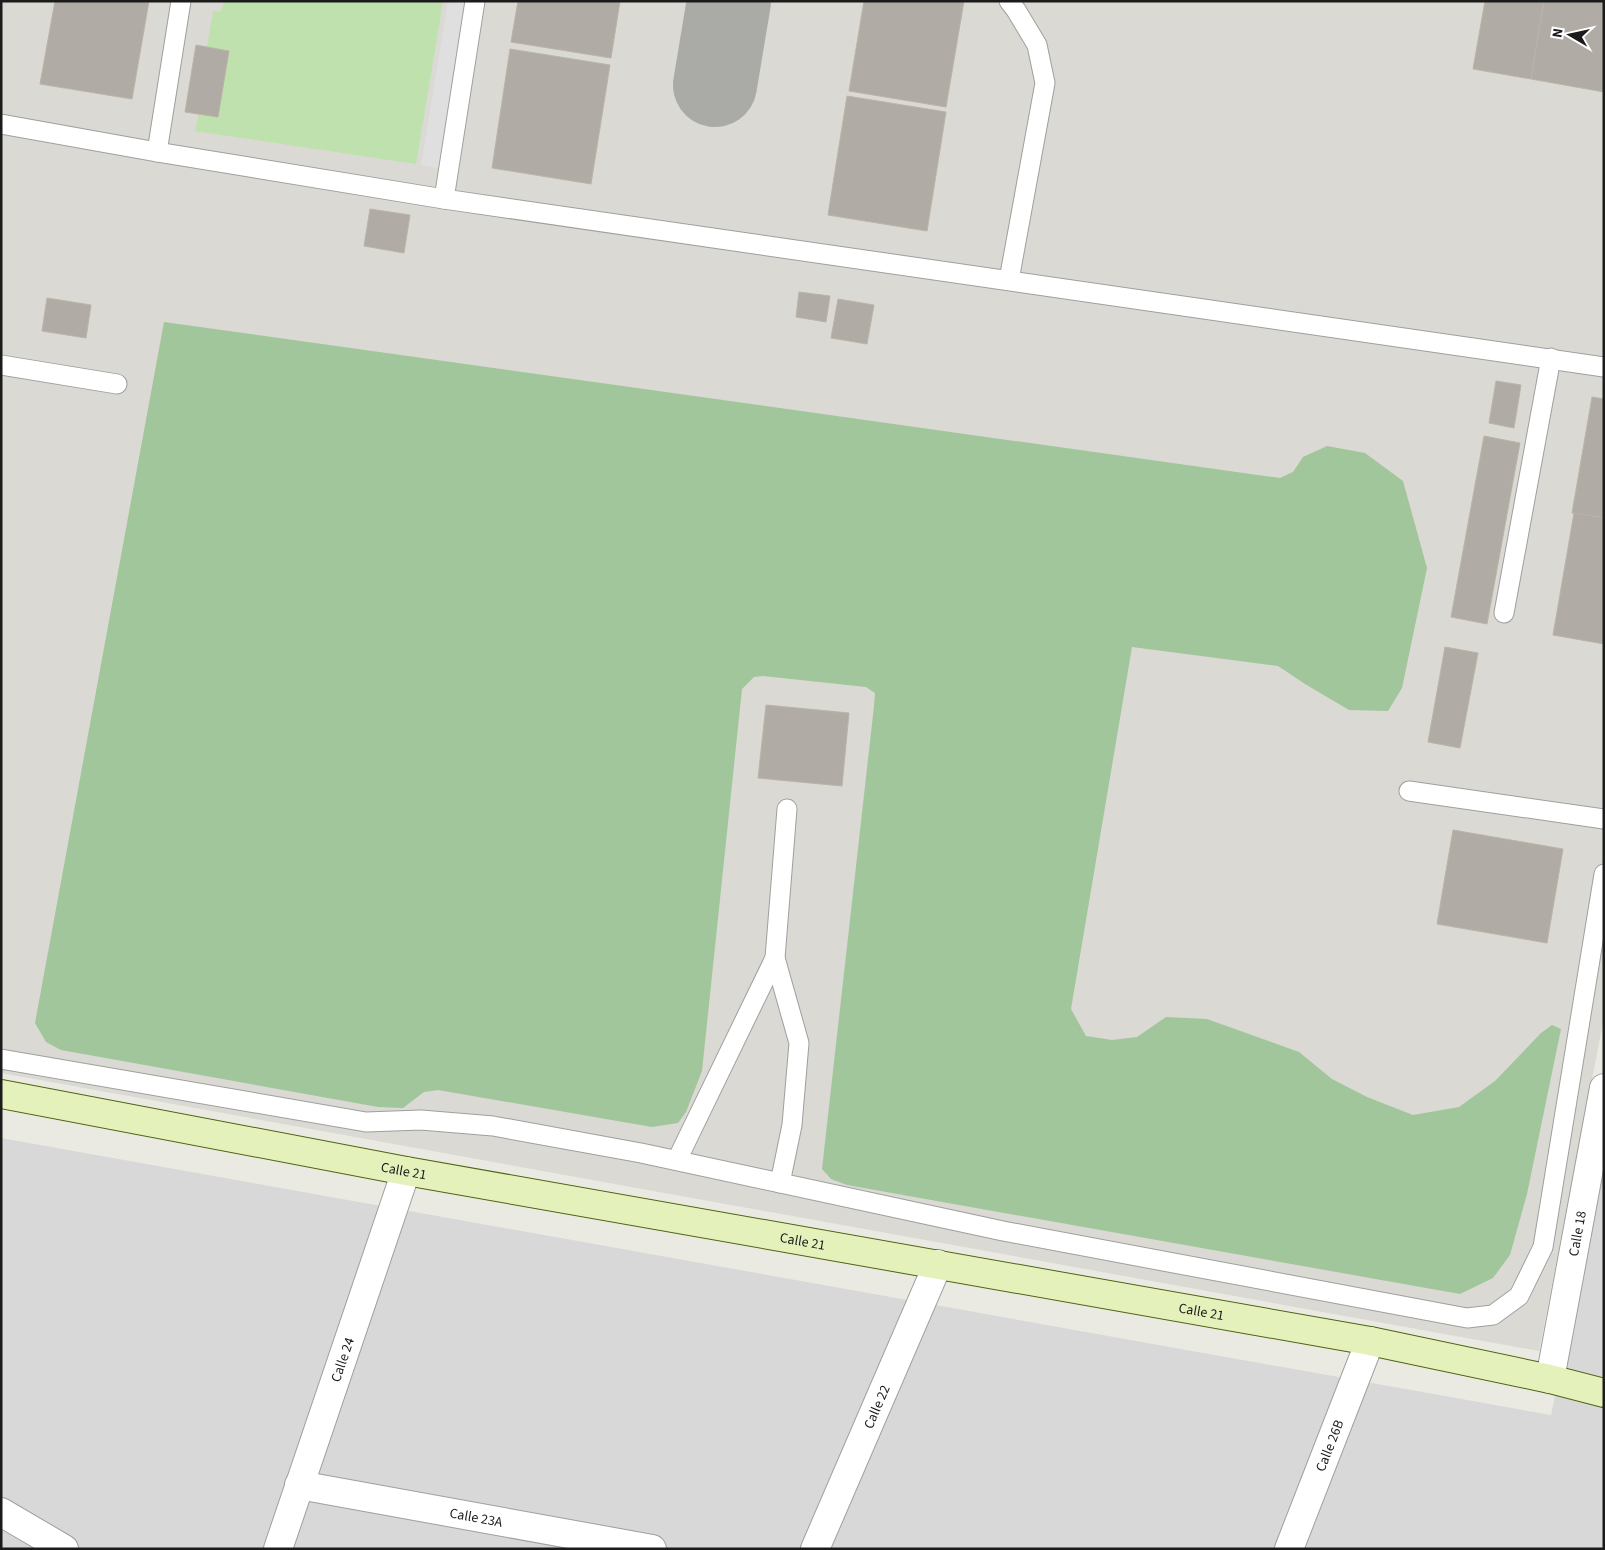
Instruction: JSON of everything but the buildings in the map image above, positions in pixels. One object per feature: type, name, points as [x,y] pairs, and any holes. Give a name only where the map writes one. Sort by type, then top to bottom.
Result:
[{"type":"street","name":"Calle 18","points":[[1550,1379],[1604,1088]]},
{"type":"street","name":"Calle 21","points":[[1,1094],[406,1171],[1370,1341],[1550,1379],[1604,1393]]},
{"type":"street","name":"Calle 24","points":[[278,1549],[406,1171]]},
{"type":"street","name":"Calle 22","points":[[815,1549],[938,1264]]},
{"type":"street","name":"Calle 26B","points":[[1289,1549],[1370,1341]]},
{"type":"street","name":"Calle 23A","points":[[300,1485],[652,1549]]},
{"type":"street","points":[[1,1512],[64,1549]]},
{"type":"lane","points":[[157,152],[181,1]]},
{"type":"lane","points":[[444,199],[474,1]]},
{"type":"lane","points":[[1009,1],[1037,45],[1045,83],[1009,280]]},
{"type":"lane","points":[[1,124],[157,152],[444,199],[1604,367]]},
{"type":"lane","points":[[1504,613],[1551,358]]},
{"type":"lane","points":[[1,365],[117,384]]},
{"type":"lane","points":[[1410,791],[1604,820]]},
{"type":"lane","points":[[780,1183],[792,1125],[799,1043],[775,958],[787,808]]},
{"type":"lane","points":[[1,1059],[366,1122],[421,1120],[493,1126],[677,1160],[1003,1231],[1467,1318],[1493,1315],[1519,1296],[1543,1247],[1604,874]]},
{"type":"lane","points":[[677,1160],[775,958]]},
{"type":"shaded area","points":[[1,1],[1604,1],[1604,1018],[1539,1351],[1,1073]]},
{"type":"shaded area","points":[[448,1],[470,1],[443,169],[421,165]]},
{"type":"shaded area","points":[[1,1138],[1551,1415],[1604,1160],[1604,1549],[1,1549]]},
{"type":"green space","points":[[224,1],[443,1],[416,164],[195,131],[199,114],[218,117],[229,51],[207,47],[213,11],[221,12]]},
{"type":"green space","points":[[164,322],[1280,478],[1293,472],[1303,457],[1327,446],[1365,453],[1403,481],[1427,568],[1402,688],[1388,711],[1349,710],[1278,666],[1132,647],[1071,1009],[1086,1036],[1112,1040],[1137,1037],[1166,1017],[1207,1019],[1299,1052],[1332,1079],[1367,1097],[1413,1115],[1459,1107],[1495,1081],[1541,1033],[1552,1025],[1561,1029],[1527,1194],[1510,1255],[1493,1278],[1460,1294],[847,1185],[831,1179],[822,1169],[874,706],[875,693],[866,687],[763,676],[754,677],[742,689],[702,1071],[686,1112],[678,1123],[652,1127],[438,1090],[424,1092],[403,1108],[378,1107],[61,1050],[46,1042],[35,1023]]},
{"type":"taxiway","points":[[715,85],[729,1]]}]
